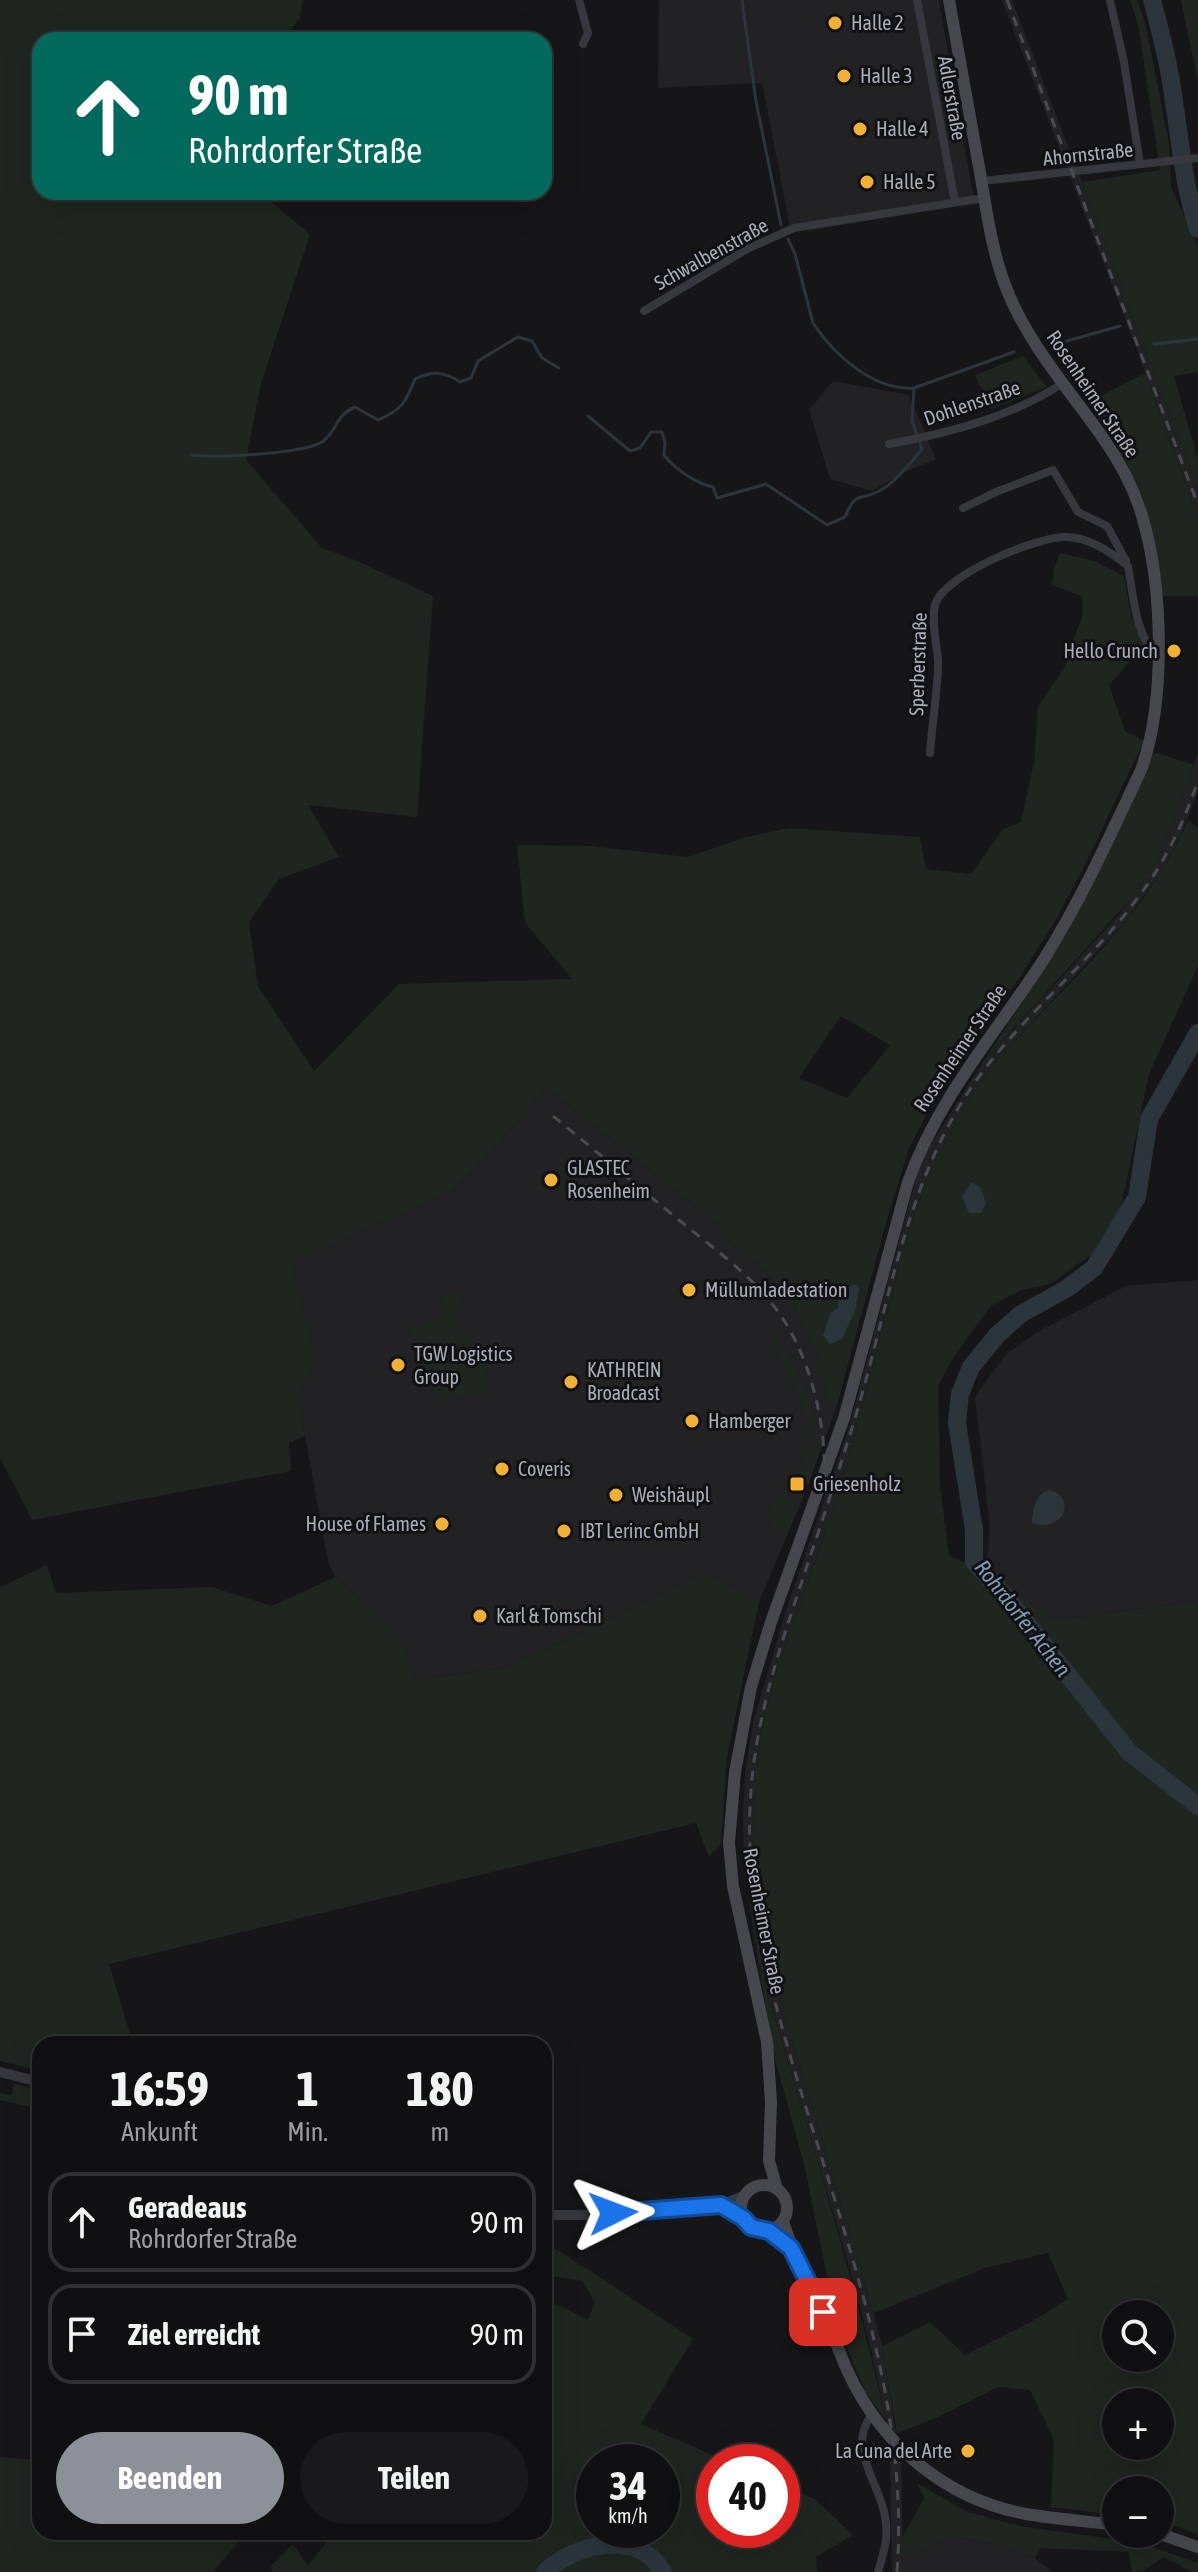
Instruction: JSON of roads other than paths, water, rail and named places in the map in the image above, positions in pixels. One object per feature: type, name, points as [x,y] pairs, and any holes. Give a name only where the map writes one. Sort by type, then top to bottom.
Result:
[{"type":"main road","name":"Rosenheimer Straße","points":[[777,2189],[769,2161],[771,2102],[767,2042],[733,1886],[729,1843],[735,1772],[751,1687],[844,1418],[908,1182],[920,1150],[945,1102],[1045,958],[1121,812],[1150,745],[1156,714],[1156,602],[1148,543],[1138,505],[1133,490],[1104,440],[1026,331],[1015,309],[997,259],[949,0]]},
{"type":"main road","name":"Rosenheimer Straße","points":[[758,2186],[769,2161]]},
{"type":"main road","points":[[791,2248],[769,2231],[751,2227],[743,2218],[741,2207],[745,2195],[758,2186],[777,2189],[787,2204],[783,2221],[791,2248],[823,2312],[847,2371],[872,2415],[915,2463],[957,2491],[981,2502],[1023,2513],[1102,2523]]},
{"type":"main road","points":[[769,2231],[783,2221]]},
{"type":"main road","points":[[1174,2539],[1198,2547]]},
{"type":"street","points":[[579,0],[588,33],[583,44]]},
{"type":"street","name":"Adlerstraße","points":[[917,0],[955,202]]},
{"type":"street","points":[[1110,0],[1124,62],[1140,164]]},
{"type":"street","name":"Ahornstraße","points":[[982,181],[1198,158]]},
{"type":"street","name":"Schwalbenstraße","points":[[644,311],[733,256],[794,228],[984,198]]},
{"type":"street","name":"Dohlenstraße","points":[[889,444],[929,436],[991,417],[1020,406],[1063,383]]},
{"type":"street","points":[[963,508],[1053,470],[1078,512],[1107,526],[1128,566],[1145,644],[1157,659]]},
{"type":"street","name":"Sperberstraße","points":[[930,753],[938,658],[935,604],[950,586],[970,570],[1028,545],[1066,537],[1095,544],[1128,566]]},
{"type":"street","points":[[0,2072],[32,2080]]},
{"type":"street","points":[[552,2215],[721,2205],[745,2195]]},
{"type":"street","points":[[721,2205],[743,2218]]},
{"type":"street","points":[[872,2415],[864,2424],[862,2446],[885,2517],[887,2543],[878,2572]]},
{"type":"waterway","points":[[742,0],[756,101],[781,225]]},
{"type":"waterway","name":"Rohrdorfer Achen","points":[[1152,0],[1168,64],[1186,182],[1198,229]]},
{"type":"waterway","points":[[788,239],[795,254],[813,323],[832,347],[870,377],[884,384],[914,388],[1014,352]]},
{"type":"waterway","points":[[1053,345],[1120,326]]},
{"type":"waterway","points":[[191,455],[258,454],[311,446],[327,438],[348,410],[355,407],[378,420],[398,409],[415,379],[438,373],[460,382],[471,378],[478,361],[518,337],[532,341],[542,358],[559,368]]},
{"type":"waterway","points":[[1154,344],[1198,339]]},
{"type":"waterway","points":[[588,416],[630,451],[640,448],[651,432],[662,432],[664,455],[686,475],[713,487],[717,498],[766,484],[827,525],[845,517],[855,499],[879,491],[891,483],[922,449],[912,421],[914,388]]},
{"type":"waterway","name":"Rohrdorfer Achen","points":[[1198,1033],[1149,1119],[1137,1197],[1094,1268],[1066,1289],[1021,1314],[997,1335],[971,1367],[960,1394],[957,1423],[974,1530],[974,1562],[1006,1597],[1129,1752],[1198,1806]]},
{"type":"waterway","points":[[545,2572],[573,2554],[606,2545],[623,2545],[638,2550],[652,2558],[663,2572]]},
{"type":"railway","points":[[1007,0],[1198,505]]},
{"type":"railway","points":[[897,2572],[898,2509],[893,2445],[883,2382],[852,2256],[785,2039],[761,1941],[750,1841],[756,1749],[775,1665],[853,1425],[909,1221],[940,1142],[960,1105],[1002,1048],[1098,946],[1142,892],[1174,838],[1198,780]]},
{"type":"railway","points":[[553,1116],[726,1258],[752,1281],[775,1308],[795,1341],[812,1382],[824,1449],[824,1492]]},
{"type":"place","name":"Halle 2","points":[[835,23]]},
{"type":"place","name":"Halle 3","points":[[844,76]]},
{"type":"place","name":"Halle 4","points":[[860,129]]},
{"type":"place","name":"Halle 5","points":[[867,182]]},
{"type":"place","name":"Hello Crunch","points":[[1174,651]]},
{"type":"place","name":"GLASTEC Rosenheim","points":[[551,1180]]},
{"type":"place","name":"Müllumladestation","points":[[689,1290]]},
{"type":"place","name":"TGW Logistics Group","points":[[398,1365]]},
{"type":"place","name":"KATHREIN Broadcast","points":[[571,1382]]},
{"type":"place","name":"Hamberger","points":[[692,1421]]},
{"type":"place","name":"Coveris","points":[[502,1469]]},
{"type":"place","name":"Griesenholz","points":[[797,1484]]},
{"type":"place","name":"Weishäupl","points":[[616,1495]]},
{"type":"place","name":"House of Flames","points":[[442,1524]]},
{"type":"place","name":"IBT Lerinc GmbH","points":[[564,1531]]},
{"type":"place","name":"Karl & Tomschi","points":[[480,1616]]},
{"type":"place","name":"La Cuna del Arte","points":[[968,2451]]}]
